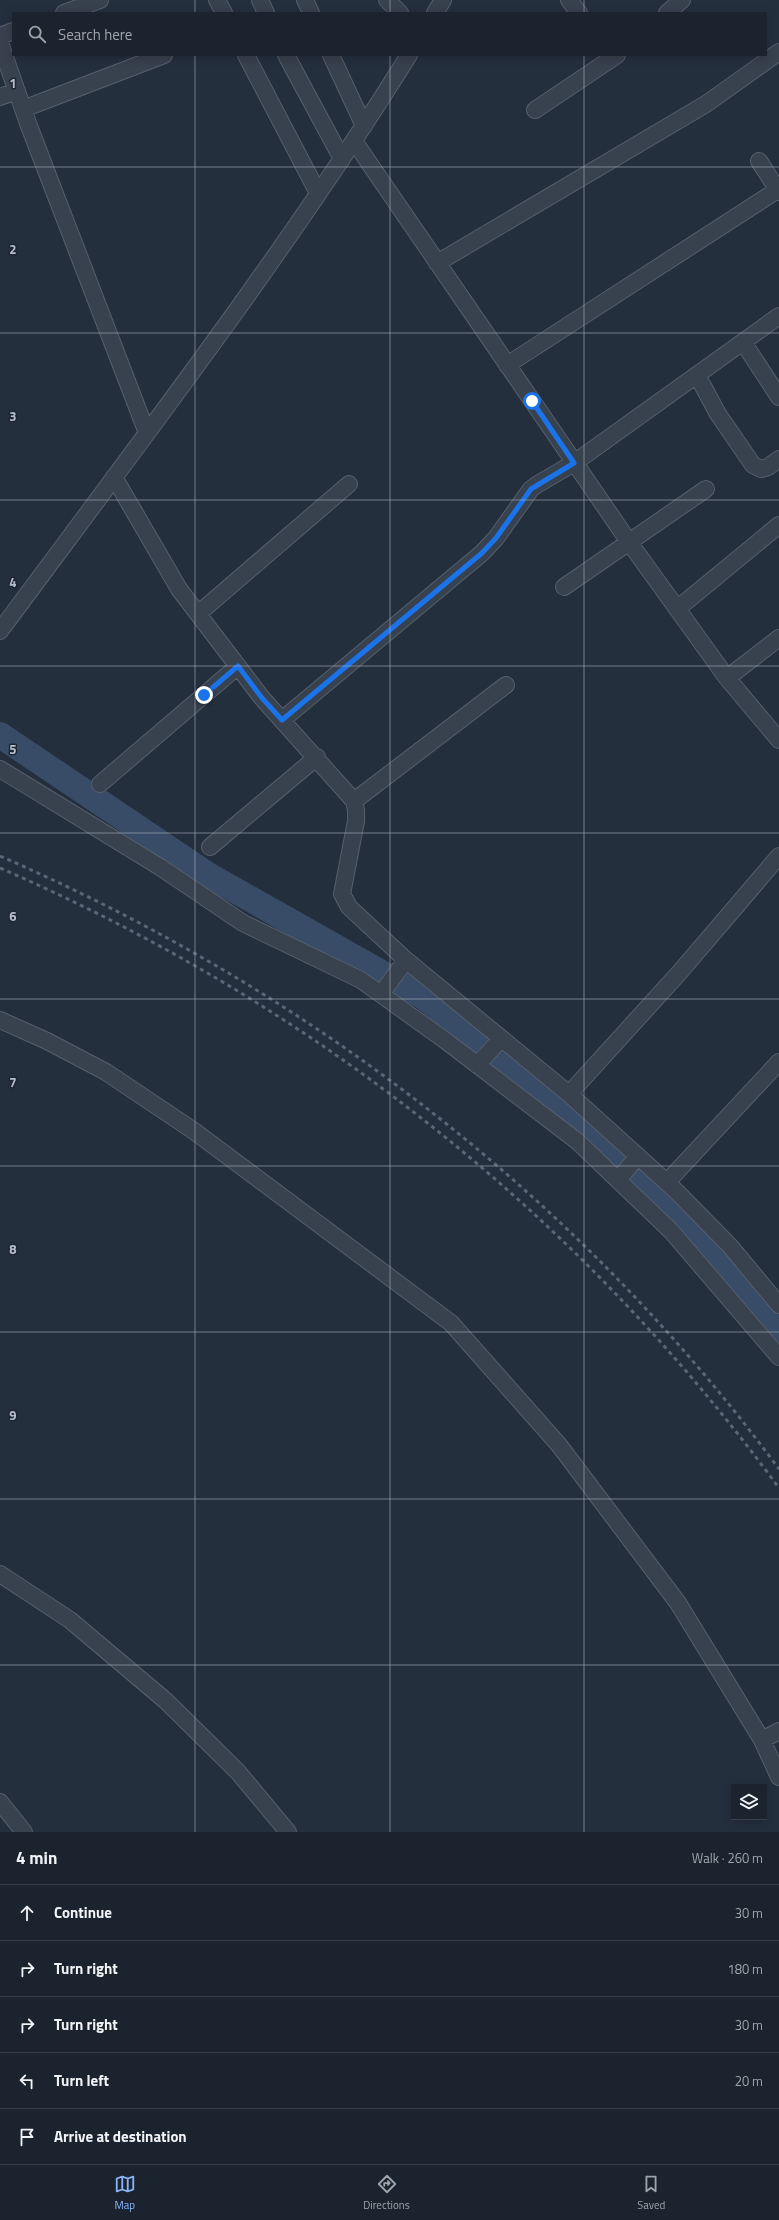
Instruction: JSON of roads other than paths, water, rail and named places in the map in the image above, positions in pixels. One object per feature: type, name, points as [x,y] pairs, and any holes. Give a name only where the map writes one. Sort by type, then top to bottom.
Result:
[{"type":"street","points":[[67,12],[100,0]]},
{"type":"street","points":[[217,0],[223,12]]},
{"type":"street","points":[[260,0],[266,12]]},
{"type":"street","points":[[305,0],[311,12]]},
{"type":"street","points":[[388,0],[399,12]]},
{"type":"street","points":[[436,12],[443,0]]},
{"type":"street","points":[[569,0],[578,12]]},
{"type":"street","points":[[668,12],[681,0]]},
{"type":"street","points":[[0,36],[12,31]]},
{"type":"street","points":[[0,43],[23,109],[147,433]]},
{"type":"street","points":[[437,263],[706,104],[779,52]]},
{"type":"street","points":[[23,109],[161,56]]},
{"type":"street","points":[[247,56],[318,193]]},
{"type":"street","points":[[287,56],[342,159]]},
{"type":"street","points":[[331,56],[364,126]]},
{"type":"street","points":[[0,631],[232,317],[342,159],[408,56]]},
{"type":"street","points":[[535,110],[614,56]]},
{"type":"street","points":[[0,97],[17,91]]},
{"type":"street","points":[[354,141],[628,542],[727,678],[779,740]]},
{"type":"street","points":[[507,364],[779,190],[759,161]]},
{"type":"street","points":[[282,720],[482,553],[496,538],[531,489],[574,463],[779,316]]},
{"type":"street","points":[[743,342],[779,398]]},
{"type":"street","points":[[697,375],[718,414],[753,465],[761,469],[768,467],[779,459]]},
{"type":"street","points":[[114,477],[179,589],[199,613],[262,698],[317,757],[354,801],[356,821],[343,882],[344,900],[406,960],[569,1094],[667,1182],[730,1246],[779,1305]]},
{"type":"street","points":[[199,613],[349,484]]},
{"type":"street","points":[[564,587],[706,489]]},
{"type":"street","points":[[677,609],[779,525]]},
{"type":"street","points":[[727,678],[779,638]]},
{"type":"street","points":[[100,784],[238,666]]},
{"type":"street","points":[[354,801],[506,685]]},
{"type":"street","points":[[210,847],[317,757]]},
{"type":"street","points":[[0,769],[160,867],[243,923],[361,980],[477,1065],[577,1142],[671,1231],[779,1357]]},
{"type":"street","points":[[569,1094],[679,974],[779,856]]},
{"type":"street","points":[[381,994],[406,960]]},
{"type":"street","points":[[0,1020],[47,1041],[106,1072],[194,1131],[451,1323],[559,1445],[678,1603],[762,1740],[779,1777]]},
{"type":"street","points":[[477,1065],[501,1039]]},
{"type":"street","points":[[667,1182],[779,1062]]},
{"type":"street","points":[[618,1180],[638,1156]]},
{"type":"street","points":[[0,1574],[70,1620],[166,1701],[238,1772],[288,1832]]},
{"type":"street","points":[[762,1740],[779,1732]]},
{"type":"street","points":[[0,1802],[24,1832]]},
{"type":"waterway","points":[[0,735],[208,875],[424,997],[580,1124],[691,1231],[762,1312],[779,1335]]},
{"type":"railway","points":[[0,856],[114,910],[224,970],[330,1038],[430,1111],[526,1191],[616,1277],[701,1370],[779,1469]]},
{"type":"railway","points":[[0,868],[115,922],[225,984],[331,1051],[431,1126],[526,1207],[616,1294],[700,1388],[779,1488]]}]
